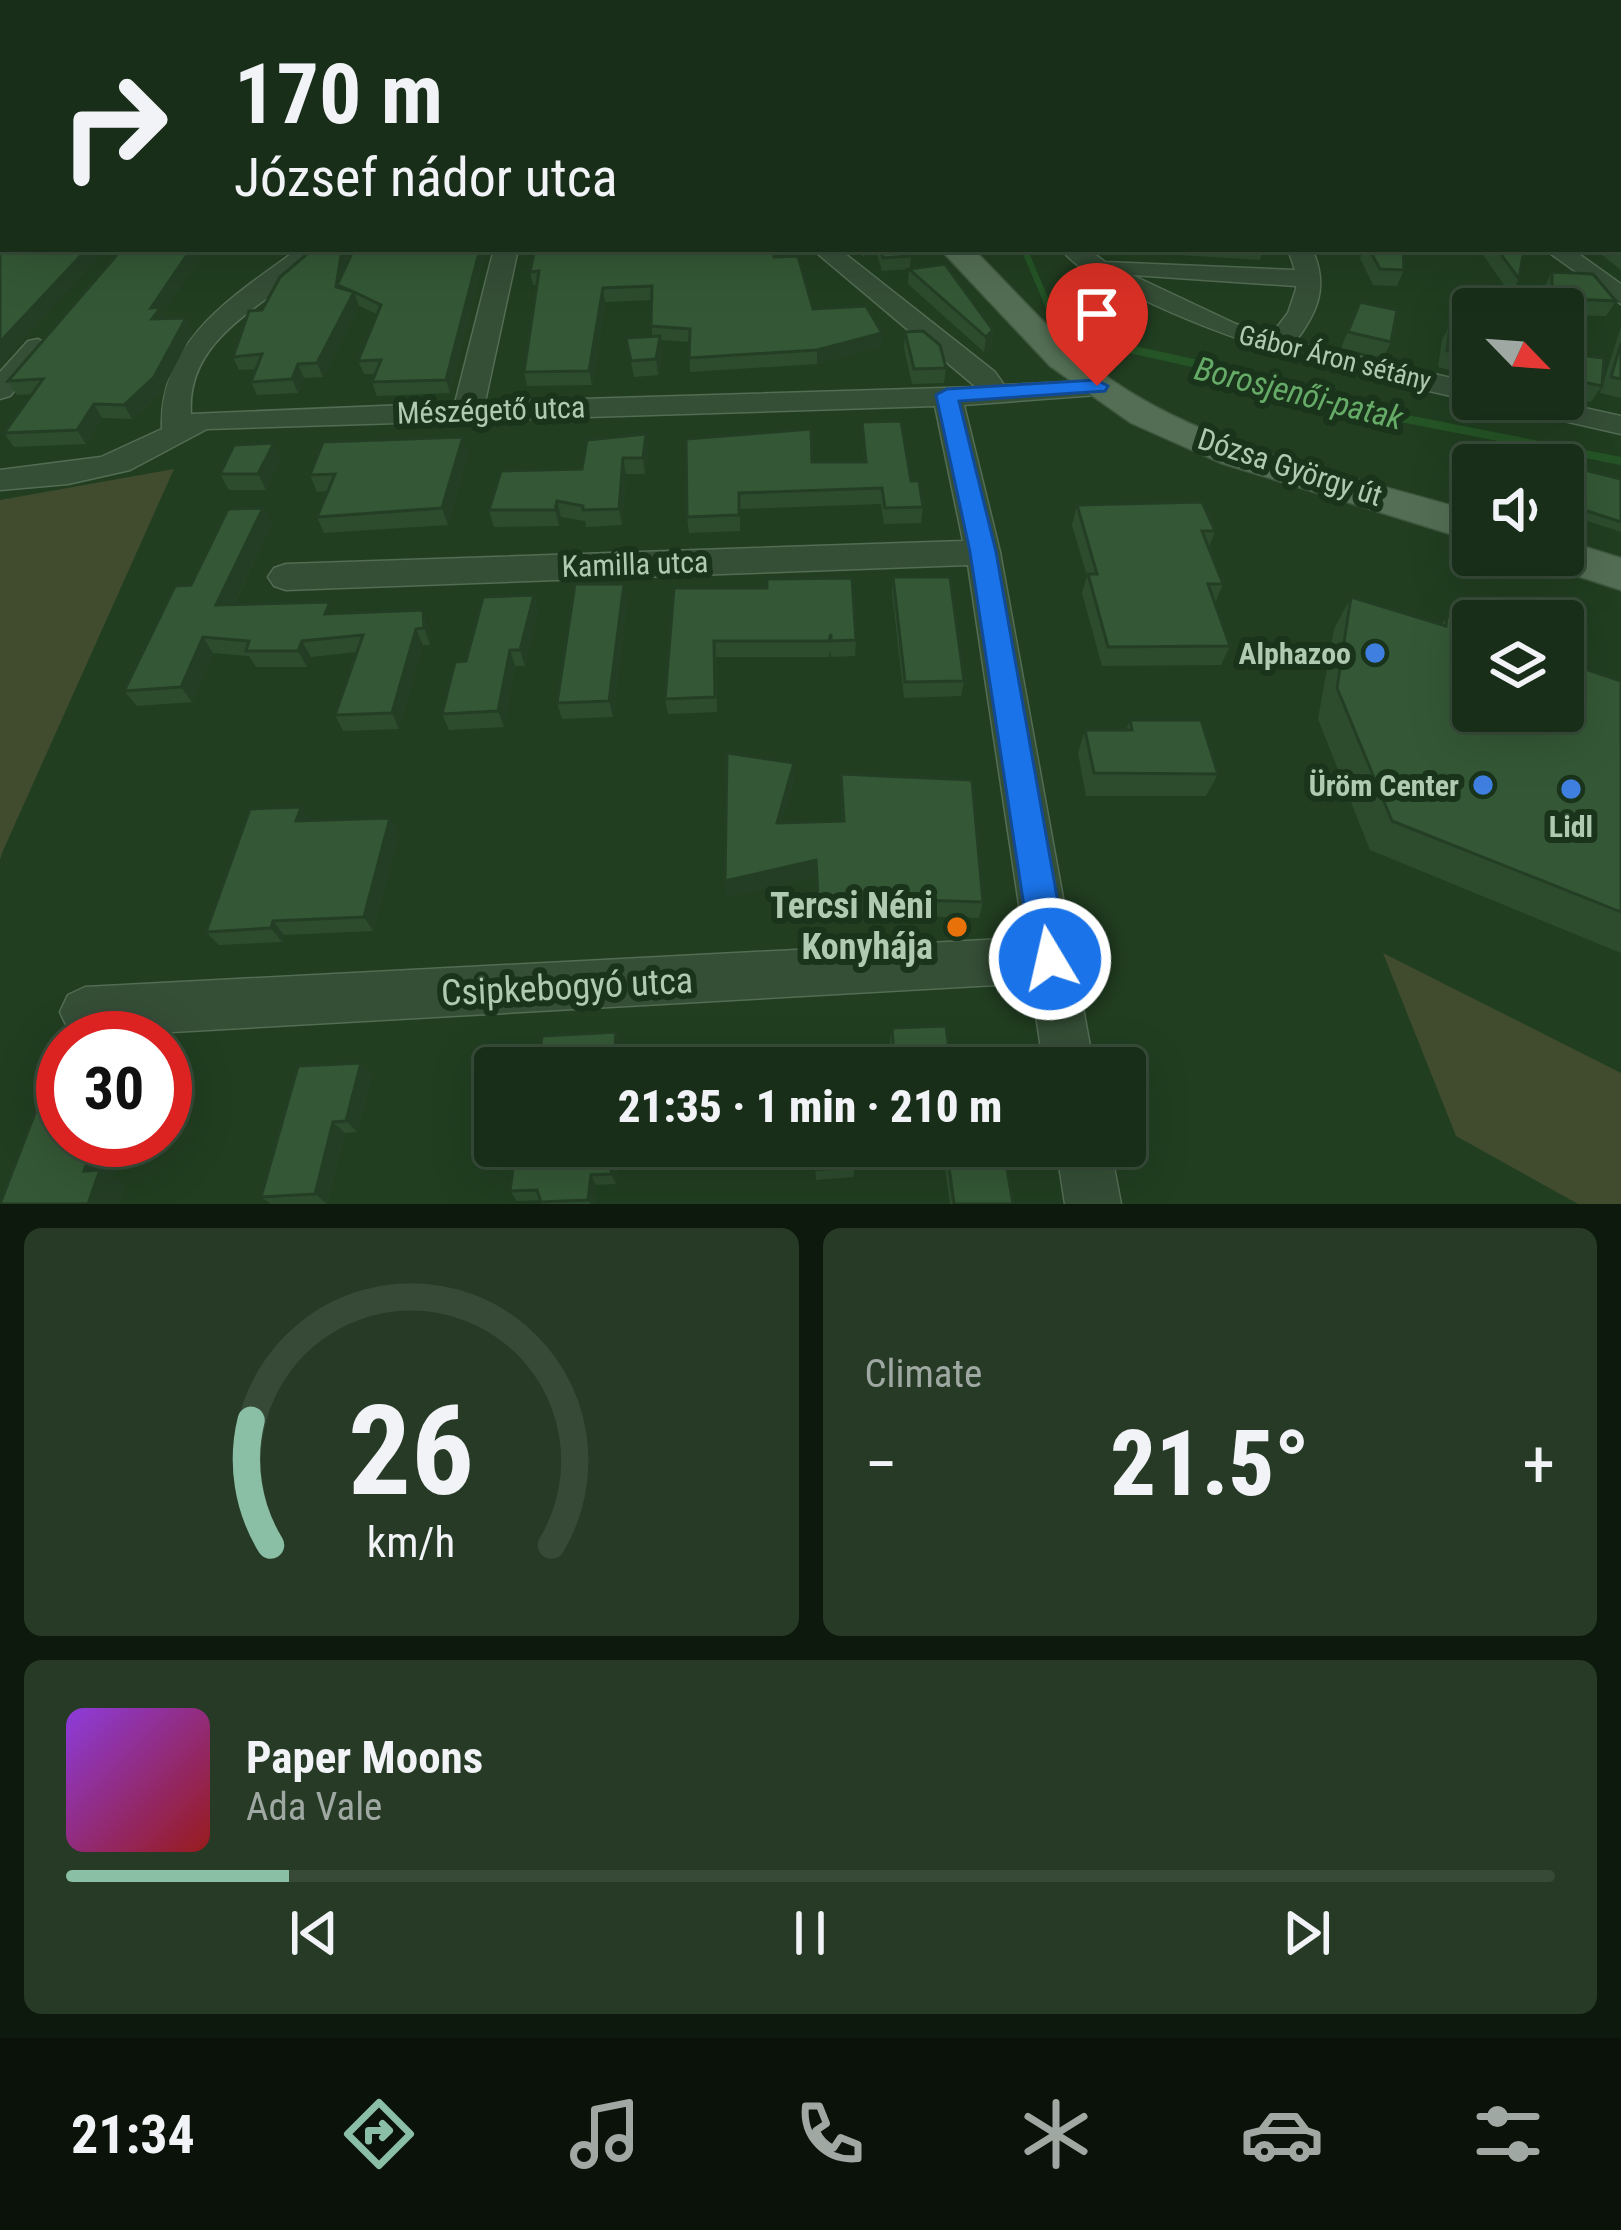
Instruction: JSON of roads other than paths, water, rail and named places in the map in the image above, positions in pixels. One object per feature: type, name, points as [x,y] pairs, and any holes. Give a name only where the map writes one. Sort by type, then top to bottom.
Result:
[{"type":"main road","name":"Dózsa György út","points":[[958,252],[1097,386],[1147,418],[1218,448],[1452,520]]},
{"type":"main road","points":[[1584,562],[1621,574]]},
{"type":"street","points":[[177,429],[173,414],[182,382],[211,330],[310,252]]},
{"type":"street","points":[[468,410],[505,252]]},
{"type":"street","points":[[828,252],[985,378],[995,395]]},
{"type":"street","points":[[1276,346],[1300,322],[1309,279],[1301,252]]},
{"type":"street","points":[[1560,252],[1621,296]]},
{"type":"street","points":[[1083,257],[1309,279]]},
{"type":"street","name":"Gábor Áron sétány","points":[[1083,257],[1226,330],[1452,387]]},
{"type":"street","points":[[0,390],[60,323]]},
{"type":"street","name":"Mészégető utca","points":[[0,480],[86,470],[136,456],[202,419],[995,395],[1097,386]]},
{"type":"street","points":[[947,395],[983,552],[1065,1047]]},
{"type":"street","points":[[1584,417],[1621,425]]},
{"type":"street","name":"Kamilla utca","points":[[286,577],[983,552]]},
{"type":"street","name":"Csipkebogyó utca","points":[[103,1011],[1050,959]]},
{"type":"street","points":[[1086,1167],[1093,1204]]},
{"type":"waterway","name":"Borosjenői-patak","points":[[1025,252],[1048,305],[1066,321]]},
{"type":"waterway","name":"Borosjenői-patak","points":[[1063,318],[1116,346],[1202,365],[1294,397],[1621,461]]},
{"type":"place","name":"Alphazoo","points":[[1375,653]]},
{"type":"place","name":"Üröm Center","points":[[1483,785]]},
{"type":"place","name":"Lidl","points":[[1571,789]]},
{"type":"place","name":"Tercsi Néni Konyhája","points":[[957,927]]}]
